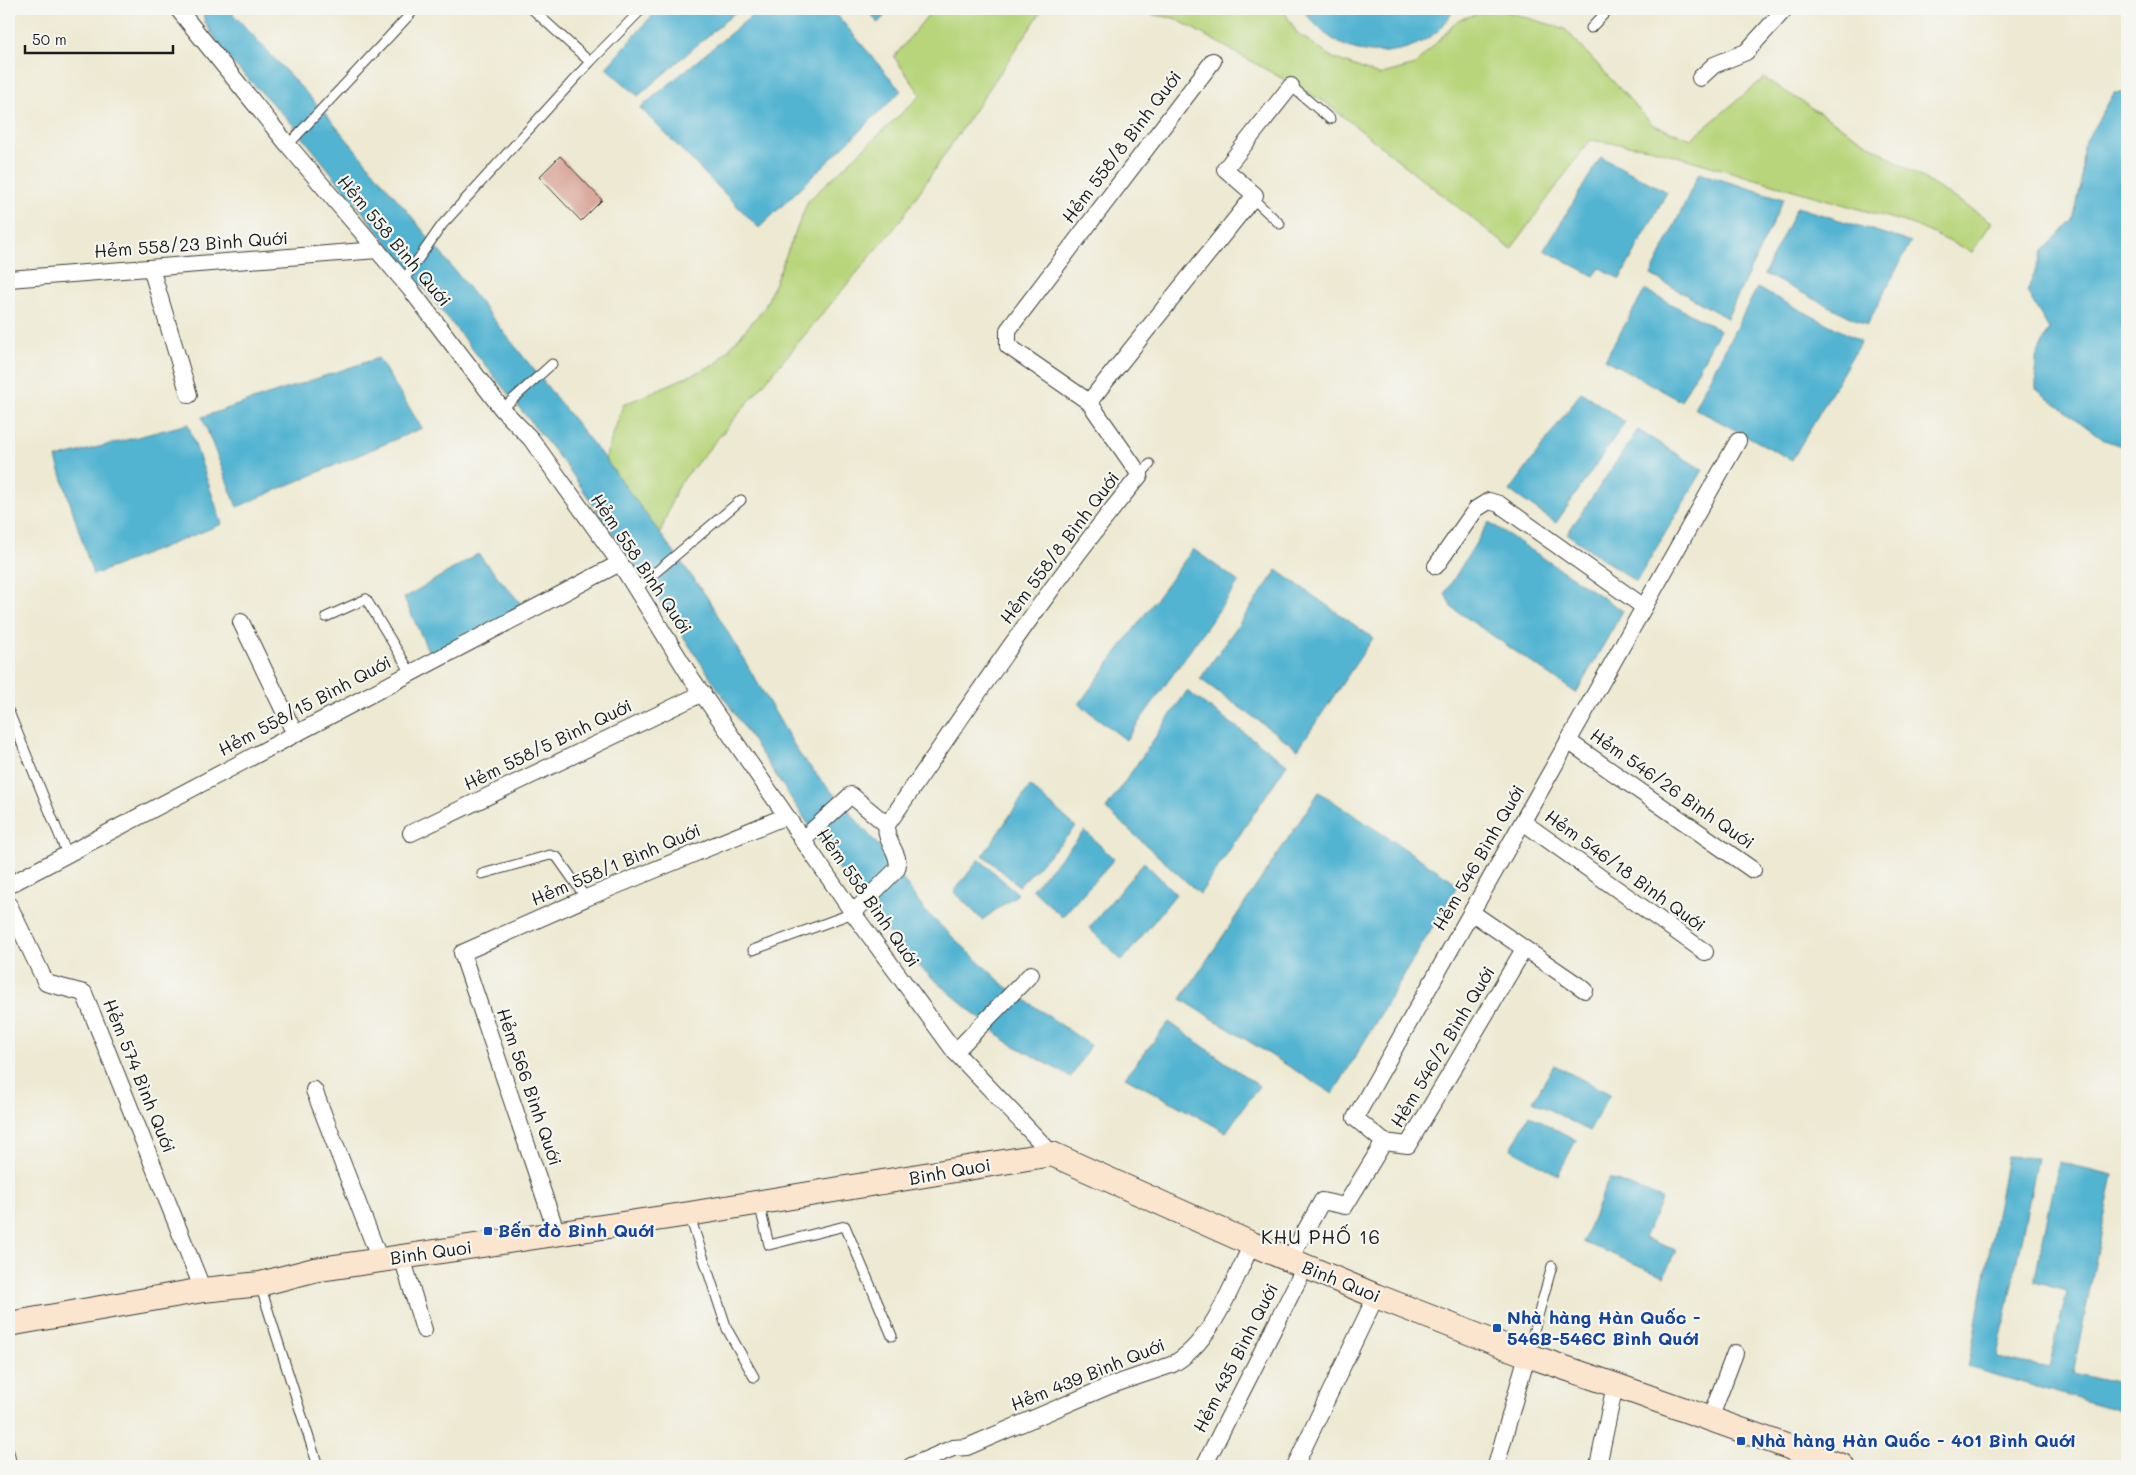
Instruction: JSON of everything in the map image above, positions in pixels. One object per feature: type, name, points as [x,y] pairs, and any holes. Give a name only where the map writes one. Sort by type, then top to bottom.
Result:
[{"type":"main road","name":"Binh Quoi","points":[[9,1324],[203,1290],[260,1284],[314,1270],[759,1203],[1052,1154],[1297,1264],[1376,1296],[1529,1346],[1615,1385],[1842,1466]]},
{"type":"street","name":"Hẻm 558 Bình Quới","points":[[178,9],[291,142],[403,281],[502,409],[531,439],[639,587],[703,694],[786,816],[806,837],[956,1052],[1052,1154]]},
{"type":"street","points":[[1700,78],[1714,65],[1746,52],[1785,9]]},
{"type":"street","name":"Hẻm 558/8 Bình Quới","points":[[887,825],[1055,584],[1103,520],[1145,469],[1089,402],[1008,346],[1008,330],[1213,61]]},
{"type":"street","points":[[1089,402],[1255,195],[1225,169],[1291,86]]},
{"type":"street","name":"Hẻm 558/23 Bình Quới","points":[[9,279],[377,250]]},
{"type":"street","points":[[151,268],[189,395]]},
{"type":"street","name":"Hẻm 546 Bình Quới","points":[[1384,1142],[1355,1118],[1738,441]]},
{"type":"street","points":[[1436,566],[1476,509],[1489,500],[1499,504],[1644,607]]},
{"type":"street","name":"Hẻm 558/15 Bình Quới","points":[[9,885],[620,563]]},
{"type":"street","points":[[241,622],[295,734]]},
{"type":"street","name":"Hẻm 558/5 Bình Quới","points":[[411,834],[703,694]]},
{"type":"street","name":"Hẻm 546/26 Bình Quới","points":[[1568,741],[1753,870]]},
{"type":"street","points":[[806,837],[851,795],[887,825],[887,837],[898,862],[895,871],[856,910]]},
{"type":"street","name":"Hẻm 558/1 Bình Quới","points":[[462,954],[586,898],[786,816]]},
{"type":"street","name":"Hẻm 546/18 Bình Quới","points":[[1523,822],[1704,952]]},
{"type":"street","name":"Hẻm 574 Bình Quới","points":[[9,905],[46,983],[84,993],[203,1290]]},
{"type":"street","points":[[1471,912],[1585,990]]},
{"type":"street","name":"Hẻm 546/2 Bình Quới","points":[[1384,1142],[1408,1145],[1524,949]]},
{"type":"street","name":"Hẻm 566 Bình Quới","points":[[462,954],[557,1234]]},
{"type":"street","points":[[956,1052],[1032,974]]},
{"type":"street","points":[[314,1090],[424,1330]]},
{"type":"street","points":[[1297,1264],[1322,1201],[1345,1206],[1384,1142]]},
{"type":"street","name":"Hẻm 439 Bình Quới","points":[[912,1466],[953,1448],[966,1447],[1109,1386],[1180,1361],[1191,1351],[1214,1320],[1252,1244]]},
{"type":"street","name":"Hẻm 435 Bình Quới","points":[[1204,1466],[1297,1264]]},
{"type":"street","points":[[1295,1466],[1376,1296]]},
{"type":"street","points":[[1496,1466],[1529,1346]]},
{"type":"street","points":[[1710,1419],[1735,1353]]},
{"type":"street","points":[[1598,1466],[1615,1385]]},
{"type":"lane","points":[[291,142],[415,9]]},
{"type":"lane","points":[[532,9],[590,62]]},
{"type":"lane","points":[[403,281],[442,225],[590,62],[642,9]]},
{"type":"lane","points":[[1591,28],[1609,9]]},
{"type":"lane","points":[[1291,86],[1330,119]]},
{"type":"lane","points":[[1252,198],[1280,224]]},
{"type":"lane","points":[[502,409],[552,364]]},
{"type":"lane","points":[[639,587],[741,500]]},
{"type":"lane","points":[[326,617],[366,599],[411,673]]},
{"type":"lane","points":[[9,712],[67,854]]},
{"type":"lane","points":[[482,874],[550,855],[557,857],[586,898]]},
{"type":"lane","points":[[753,950],[856,910]]},
{"type":"lane","points":[[759,1203],[769,1245],[846,1226],[892,1336]]},
{"type":"lane","points":[[689,1214],[727,1329],[754,1378]]},
{"type":"lane","points":[[1529,1346],[1552,1266]]},
{"type":"lane","points":[[260,1284],[318,1466]]},
{"type":"lane","points":[[9,1452],[12,1466]]},
{"type":"green space","points":[[933,9],[1043,9],[897,225],[677,487],[660,534],[605,459],[623,405],[716,364],[765,307],[808,201],[921,95],[894,57]]},
{"type":"green space","points":[[1113,9],[1283,9],[1297,33],[1333,58],[1379,75],[1415,65],[1458,20],[1492,9],[1498,9],[1565,29],[1653,125],[1691,139],[1764,78],[1992,222],[1972,252],[1914,225],[1649,148],[1590,140],[1511,249],[1326,103],[1174,18]]},
{"type":"water","points":[[202,9],[232,9],[233,14],[323,111],[408,212],[605,459],[707,597],[800,755],[883,851],[924,910],[1004,985],[1090,1045],[1071,1077],[1006,1041],[907,956],[849,885],[663,606],[570,471],[293,125],[224,54],[205,22]]},
{"type":"water","points":[[658,9],[739,9],[638,96],[606,68]]},
{"type":"water","points":[[760,9],[832,9],[901,91],[759,228],[640,108]]},
{"type":"water","points":[[867,9],[891,9],[878,23]]},
{"type":"water","points":[[1302,9],[1455,9],[1441,28],[1431,37],[1406,48],[1379,52],[1365,51],[1339,43],[1319,28]]},
{"type":"water","points":[[2127,92],[2127,448],[2104,440],[2036,389],[2036,358],[2049,329],[2027,292],[2043,251],[2073,220],[2081,185],[2083,146],[2114,93]]},
{"type":"water","points":[[1601,157],[1667,192],[1620,279],[1600,268],[1594,276],[1544,250]]},
{"type":"water","points":[[1699,173],[1784,199],[1727,318],[1651,275]]},
{"type":"water","points":[[1797,207],[1911,242],[1867,325],[1764,274]]},
{"type":"water","points":[[1757,288],[1861,341],[1792,460],[1694,408]]},
{"type":"water","points":[[1645,290],[1720,330],[1681,401],[1605,359]]},
{"type":"water","points":[[378,358],[422,428],[237,507],[202,417]]},
{"type":"water","points":[[1581,392],[1625,422],[1556,523],[1510,491]]},
{"type":"water","points":[[188,424],[222,524],[93,575],[56,458]]},
{"type":"water","points":[[1638,430],[1703,470],[1636,582],[1567,534]]},
{"type":"water","points":[[1489,522],[1623,611],[1576,693],[1451,607],[1445,593]]},
{"type":"water","points":[[1193,549],[1239,582],[1126,740],[1079,704]]},
{"type":"water","points":[[478,554],[524,607],[431,657],[404,598]]},
{"type":"water","points":[[1277,570],[1373,638],[1298,749],[1200,679]]},
{"type":"water","points":[[1187,691],[1287,764],[1200,894],[1106,809]]},
{"type":"water","points":[[1030,786],[1076,827],[1019,886],[983,855]]},
{"type":"water","points":[[1319,792],[1458,884],[1333,1094],[1181,999]]},
{"type":"water","points":[[1085,831],[1114,859],[1062,917],[1032,889]]},
{"type":"water","points":[[979,859],[1018,894],[982,920],[954,892]]},
{"type":"water","points":[[1144,862],[1176,894],[1122,961],[1089,928]]},
{"type":"water","points":[[1169,1022],[1259,1086],[1226,1132],[1125,1077]]},
{"type":"water","points":[[1554,1065],[1610,1094],[1589,1131],[1533,1101]]},
{"type":"water","points":[[1529,1115],[1576,1140],[1558,1175],[1511,1149]]},
{"type":"water","points":[[2007,1156],[2038,1158],[1997,1357],[2049,1368],[2067,1291],[2034,1282],[2059,1162],[2113,1175],[2073,1373],[2124,1385],[2127,1372],[2127,1413],[1968,1367]]},
{"type":"water","points":[[1609,1178],[1662,1198],[1644,1238],[1676,1250],[1664,1276],[1583,1242]]},
{"type":"building","points":[[560,156],[602,200],[581,221],[539,177]]},
{"type":"place","name":"Bến đò Bình Quới","points":[[488,1231]]},
{"type":"place","name":"Nhà hàng Hàn Quốc - 546B-546C Bình Quới","points":[[1497,1328]]},
{"type":"place","name":"Nhà hàng Hàn Quốc - 401 Bình Quới","points":[[1741,1441]]},
{"type":"district","name":"KHU PHỐ 16","points":[[1321,1237]]}]
